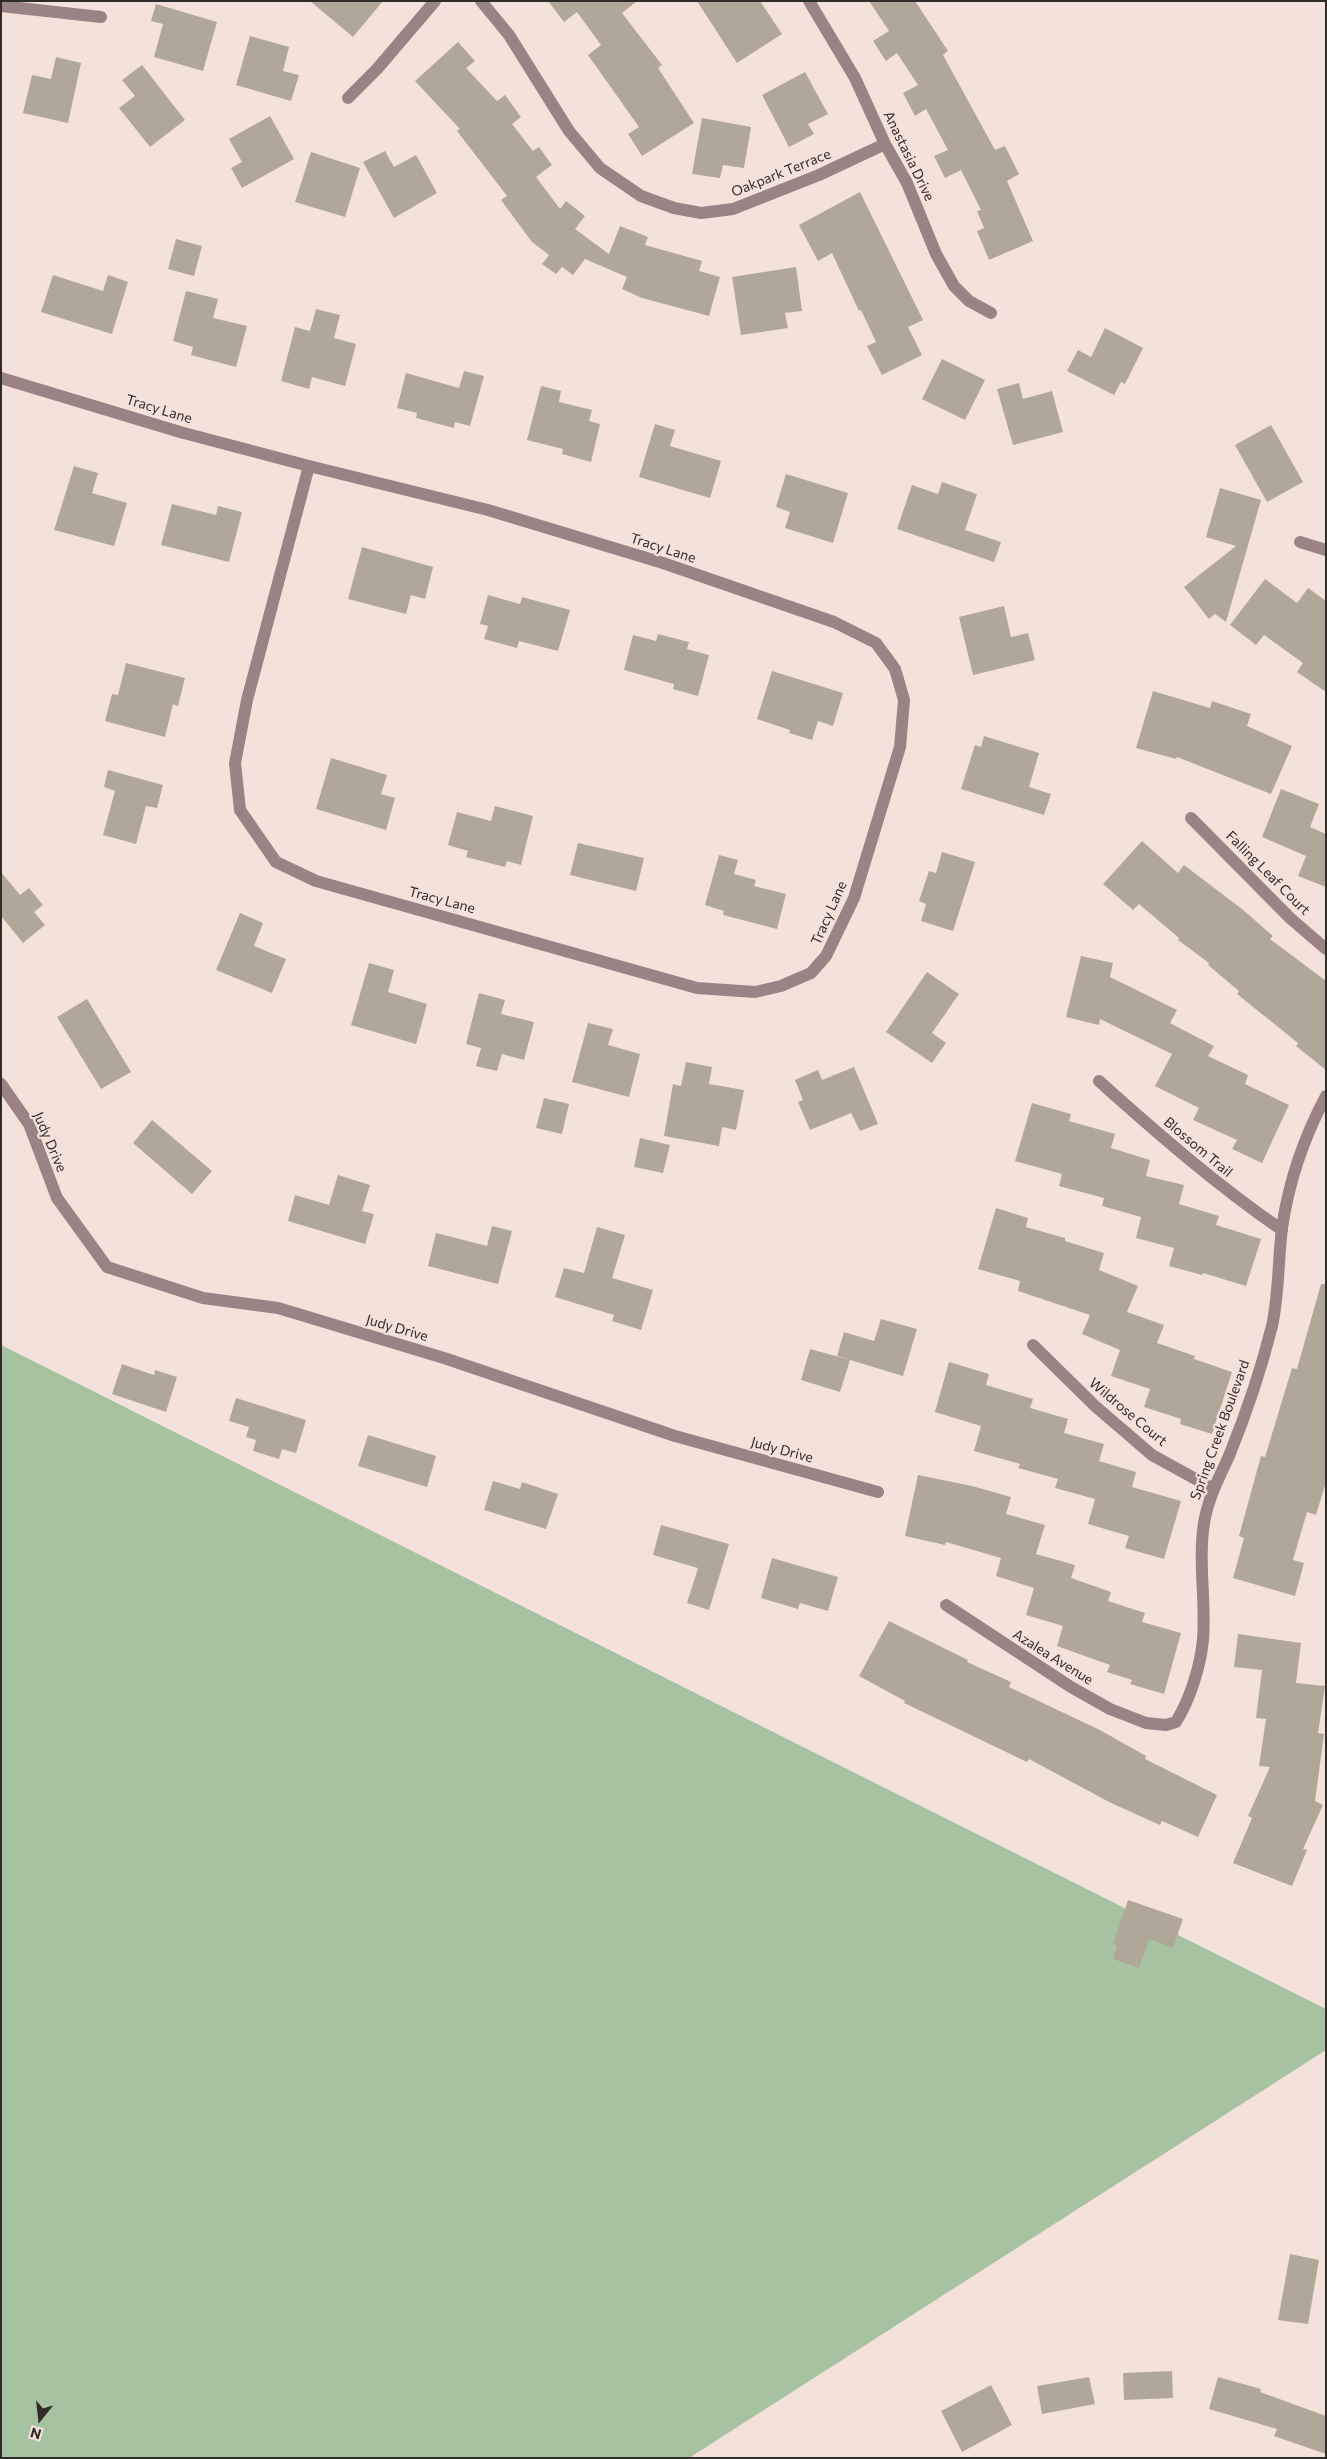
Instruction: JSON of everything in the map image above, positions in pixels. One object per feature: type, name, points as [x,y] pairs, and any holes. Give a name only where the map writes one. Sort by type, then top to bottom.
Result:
[{"type":"street","points":[[348,98],[378,69],[435,1]]},
{"type":"street","name":"Oakpark Terrace","points":[[480,1],[509,35],[569,132],[600,168],[641,196],[674,208],[701,213],[733,210],[819,175],[885,144]]},
{"type":"street","name":"Anastasia Drive","points":[[809,1],[856,78],[885,144],[906,183],[936,254],[954,286],[969,301],[991,313]]},
{"type":"street","points":[[1,6],[101,17]]},
{"type":"street","name":"Tracy Lane","points":[[1,378],[180,432],[488,510],[663,563],[834,622],[876,643],[895,669],[904,700],[900,746],[854,898],[826,956],[811,973],[781,986],[755,992],[697,988],[325,883],[276,862],[240,810],[235,763],[247,700],[309,466]]},
{"type":"street","points":[[1300,542],[1326,550]]},
{"type":"street","name":"Falling Leaf Court","points":[[1191,818],[1290,918],[1326,949]]},
{"type":"street","name":"Blossom Trail","points":[[1099,1081],[1168,1144],[1237,1200],[1282,1230]]},
{"type":"street","name":"Judy Drive","points":[[1,1084],[29,1124],[57,1198],[107,1267],[203,1298],[278,1308],[444,1358],[675,1436],[878,1492]]},
{"type":"street","name":"Spring Creek Boulevard","points":[[1150,1724],[1166,1725],[1176,1722],[1186,1707],[1193,1683],[1202,1640],[1200,1559],[1204,1521],[1212,1488],[1228,1457],[1254,1390],[1272,1325],[1280,1274],[1282,1230],[1294,1167],[1308,1129],[1326,1096]]},
{"type":"street","name":"Wildrose Court","points":[[1033,1346],[1095,1406],[1152,1455],[1212,1488]]},
{"type":"street","name":"Azalea Avenue","points":[[946,1605],[1071,1687],[1110,1709],[1150,1724]]},
{"type":"green space","points":[[1,1345],[1326,2009],[1326,2050],[689,2458],[1,2458]]},
{"type":"building","points":[[310,1],[383,1],[353,37]]},
{"type":"building","points":[[548,1],[637,1],[622,13],[662,65],[658,68],[694,123],[642,156],[628,134],[639,127],[588,55],[601,45],[577,12],[564,22]]},
{"type":"building","points":[[697,1],[760,1],[782,34],[737,63]]},
{"type":"building","points":[[869,1],[915,1],[948,51],[943,55],[995,150],[1005,146],[1019,174],[1007,181],[1033,241],[989,260],[977,231],[984,228],[977,211],[981,210],[961,170],[945,178],[934,156],[948,150],[926,109],[915,116],[903,93],[918,85],[897,53],[886,61],[873,41],[889,31]]},
{"type":"building","points":[[156,4],[217,22],[203,71],[154,57],[163,24],[151,21]]},
{"type":"building","points":[[250,36],[289,47],[283,71],[299,75],[291,101],[236,85]]},
{"type":"building","points":[[458,42],[475,61],[466,68],[497,101],[505,95],[521,117],[512,124],[533,151],[539,147],[552,165],[536,177],[560,209],[566,201],[585,216],[575,229],[609,254],[620,226],[648,237],[645,245],[702,261],[699,271],[720,277],[709,316],[642,298],[622,289],[627,277],[585,259],[573,275],[562,267],[556,274],[542,264],[549,255],[532,242],[501,200],[507,196],[457,131],[460,129],[415,81]]},
{"type":"building","points":[[56,57],[81,63],[68,123],[23,113],[32,75],[51,79]]},
{"type":"building","points":[[142,65],[185,120],[150,147],[119,108],[135,96],[122,80]]},
{"type":"building","points":[[805,72],[828,114],[808,124],[814,134],[789,147],[762,95]]},
{"type":"building","points":[[270,116],[294,159],[242,188],[231,168],[242,162],[229,139]]},
{"type":"building","points":[[702,118],[751,127],[744,168],[723,165],[720,178],[692,174]]},
{"type":"building","points":[[385,151],[394,167],[416,155],[437,193],[394,218],[363,162]]},
{"type":"building","points":[[311,152],[360,168],[345,217],[295,202]]},
{"type":"building","points":[[860,192],[923,320],[908,327],[922,355],[882,375],[867,346],[876,342],[861,310],[859,311],[832,253],[818,261],[799,225]]},
{"type":"building","points":[[176,239],[202,246],[194,276],[168,269]]},
{"type":"building","points":[[796,267],[802,311],[785,313],[788,328],[741,335],[732,277]]},
{"type":"building","points":[[53,275],[103,291],[108,275],[128,282],[112,334],[41,312]]},
{"type":"building","points":[[186,291],[218,299],[213,318],[247,326],[236,367],[191,355],[193,347],[173,341]]},
{"type":"building","points":[[316,309],[340,315],[334,338],[356,344],[345,386],[312,377],[309,389],[281,381],[295,327],[310,331]]},
{"type":"building","points":[[1105,328],[1143,348],[1125,384],[1121,382],[1114,395],[1067,371],[1078,350],[1091,357]]},
{"type":"building","points":[[942,359],[985,380],[965,420],[922,399]]},
{"type":"building","points":[[464,371],[484,376],[470,426],[455,422],[454,428],[416,418],[417,413],[397,408],[406,373],[459,388]]},
{"type":"building","points":[[1019,383],[1023,399],[1052,391],[1063,432],[1013,445],[997,389]]},
{"type":"building","points":[[541,386],[561,391],[559,402],[592,410],[589,421],[600,424],[591,462],[562,454],[563,449],[527,440]]},
{"type":"building","points":[[655,424],[675,430],[670,446],[721,461],[710,498],[639,477]]},
{"type":"building","points":[[1271,425],[1303,482],[1267,502],[1235,445]]},
{"type":"building","points":[[74,466],[98,473],[92,493],[127,503],[114,546],[54,530]]},
{"type":"building","points":[[786,474],[848,493],[833,543],[785,528],[790,512],[776,507]]},
{"type":"building","points":[[942,482],[977,494],[965,530],[1001,542],[994,562],[897,529],[912,485],[938,494]]},
{"type":"building","points":[[1220,488],[1261,500],[1226,622],[1215,614],[1209,619],[1184,587],[1236,546],[1206,537]]},
{"type":"building","points":[[172,504],[216,515],[218,506],[242,512],[229,562],[161,545]]},
{"type":"building","points":[[362,547],[433,567],[425,599],[411,595],[406,614],[348,599]]},
{"type":"building","points":[[1265,579],[1297,603],[1308,588],[1326,601],[1326,692],[1297,672],[1303,663],[1264,635],[1256,645],[1230,625]]},
{"type":"building","points":[[488,595],[520,604],[522,597],[570,610],[558,651],[519,641],[517,648],[484,639],[488,626],[480,624]]},
{"type":"building","points":[[1004,606],[1011,637],[1028,633],[1035,660],[973,675],[959,617]]},
{"type":"building","points":[[658,634],[689,642],[687,649],[709,655],[698,696],[673,689],[674,684],[624,670],[633,635],[656,641]]},
{"type":"building","points":[[126,663],[185,678],[178,706],[173,704],[165,737],[105,721],[112,694],[118,695]]},
{"type":"building","points":[[772,671],[843,693],[833,726],[818,721],[812,740],[789,733],[790,730],[757,719]]},
{"type":"building","points":[[1153,691],[1210,708],[1212,701],[1251,714],[1247,726],[1292,746],[1271,794],[1177,757],[1176,759],[1136,748]]},
{"type":"building","points":[[984,736],[1039,753],[1029,787],[1051,794],[1044,815],[961,789],[975,745],[981,747]]},
{"type":"building","points":[[331,758],[387,775],[381,794],[395,798],[386,830],[316,809]]},
{"type":"building","points":[[108,770],[163,785],[157,808],[146,806],[136,844],[103,835],[115,791],[104,787]]},
{"type":"building","points":[[1281,789],[1319,804],[1310,827],[1326,834],[1326,887],[1298,876],[1306,856],[1262,837]]},
{"type":"building","points":[[495,806],[533,816],[521,865],[507,861],[505,867],[466,857],[468,851],[448,845],[457,812],[491,821]]},
{"type":"building","points":[[1142,841],[1178,873],[1184,865],[1242,909],[1273,936],[1270,939],[1326,981],[1326,1070],[1296,1046],[1298,1043],[1237,994],[1239,991],[1208,965],[1209,963],[1178,940],[1179,938],[1139,904],[1133,910],[1103,884]]},
{"type":"building","points":[[578,843],[644,858],[636,891],[570,875]]},
{"type":"building","points":[[942,852],[975,862],[953,931],[921,921],[926,904],[919,901],[929,871],[936,873]]},
{"type":"building","points":[[719,855],[738,860],[734,874],[756,880],[754,886],[786,894],[777,929],[723,915],[724,911],[705,905]]},
{"type":"building","points":[[1,872],[20,895],[29,888],[43,905],[34,912],[45,925],[23,943],[1,916]]},
{"type":"building","points":[[240,913],[263,923],[254,946],[286,959],[272,993],[216,970]]},
{"type":"building","points":[[1081,956],[1113,963],[1110,977],[1177,1010],[1170,1023],[1214,1046],[1208,1056],[1248,1075],[1245,1084],[1289,1105],[1262,1163],[1232,1149],[1237,1140],[1193,1120],[1199,1108],[1155,1086],[1172,1054],[1100,1019],[1099,1025],[1066,1017]]},
{"type":"building","points":[[369,963],[394,970],[388,992],[427,1004],[416,1044],[351,1025]]},
{"type":"building","points":[[927,972],[959,994],[932,1033],[946,1043],[932,1063],[886,1032]]},
{"type":"building","points":[[479,993],[505,1000],[501,1014],[534,1022],[524,1060],[502,1054],[497,1071],[476,1066],[481,1048],[466,1044]]},
{"type":"building","points":[[87,999],[131,1072],[101,1089],[57,1017]]},
{"type":"building","points":[[588,1023],[613,1029],[608,1045],[640,1054],[629,1097],[572,1082]]},
{"type":"building","points":[[686,1062],[712,1067],[709,1084],[744,1090],[736,1130],[722,1127],[719,1146],[664,1136],[673,1084],[681,1086]]},
{"type":"building","points":[[854,1067],[878,1124],[860,1131],[851,1113],[810,1130],[798,1102],[803,1100],[795,1080],[818,1070],[822,1080]]},
{"type":"building","points":[[544,1098],[569,1104],[562,1134],[536,1128]]},
{"type":"building","points":[[1032,1103],[1071,1114],[1069,1121],[1115,1134],[1111,1148],[1150,1160],[1146,1176],[1184,1185],[1179,1204],[1219,1216],[1216,1225],[1261,1239],[1246,1286],[1203,1273],[1202,1275],[1169,1266],[1174,1248],[1136,1238],[1141,1217],[1102,1206],[1104,1198],[1059,1186],[1062,1174],[1015,1161]]},
{"type":"building","points":[[152,1120],[212,1171],[192,1194],[133,1143]]},
{"type":"building","points":[[640,1138],[670,1145],[663,1173],[634,1167]]},
{"type":"building","points":[[338,1175],[370,1185],[362,1211],[374,1214],[365,1244],[288,1221],[295,1195],[329,1205]]},
{"type":"building","points":[[996,1208],[1028,1218],[1026,1227],[1065,1238],[1065,1241],[1104,1253],[1099,1270],[1138,1286],[1127,1312],[1164,1325],[1157,1343],[1195,1356],[1194,1359],[1232,1372],[1212,1434],[1180,1424],[1181,1419],[1144,1407],[1150,1389],[1111,1376],[1120,1350],[1082,1334],[1090,1315],[1018,1291],[1020,1281],[978,1269]]},
{"type":"building","points":[[492,1226],[512,1231],[498,1284],[428,1266],[436,1233],[487,1246]]},
{"type":"building","points":[[597,1227],[625,1235],[612,1278],[653,1290],[641,1330],[612,1321],[614,1315],[555,1297],[564,1268],[584,1273]]},
{"type":"building","points":[[1321,1284],[1326,1284],[1326,1482],[1316,1515],[1307,1512],[1293,1560],[1304,1563],[1295,1596],[1233,1578],[1244,1538],[1239,1536],[1261,1456],[1265,1457],[1292,1368],[1297,1369]]},
{"type":"building","points":[[881,1319],[917,1329],[903,1376],[837,1356],[844,1332],[874,1341]]},
{"type":"building","points":[[810,1349],[850,1360],[840,1392],[801,1380]]},
{"type":"building","points":[[949,1362],[989,1374],[986,1385],[1033,1399],[1030,1408],[1068,1419],[1064,1433],[1104,1444],[1099,1461],[1136,1472],[1132,1487],[1181,1501],[1164,1559],[1125,1548],[1129,1536],[1088,1524],[1095,1499],[1055,1488],[1058,1479],[1018,1468],[1020,1464],[974,1451],[981,1426],[935,1412]]},
{"type":"building","points":[[122,1364],[154,1375],[155,1370],[177,1377],[166,1412],[112,1394]]},
{"type":"building","points":[[236,1398],[306,1420],[296,1453],[282,1449],[279,1459],[253,1451],[256,1440],[246,1437],[249,1427],[229,1421]]},
{"type":"building","points":[[368,1435],[436,1456],[427,1487],[358,1466]]},
{"type":"building","points":[[918,1475],[972,1486],[1011,1497],[1006,1514],[1045,1525],[1036,1554],[1075,1565],[1071,1578],[1111,1592],[1108,1601],[1145,1613],[1142,1622],[1181,1633],[1164,1694],[1130,1684],[1132,1680],[1107,1672],[1110,1665],[1057,1646],[1063,1626],[1026,1615],[1034,1588],[996,1576],[1001,1558],[946,1542],[945,1545],[905,1536]]},
{"type":"building","points":[[493,1481],[520,1489],[522,1482],[558,1494],[546,1529],[484,1510]]},
{"type":"building","points":[[661,1525],[729,1544],[709,1610],[687,1603],[698,1568],[653,1555]]},
{"type":"building","points":[[772,1558],[838,1577],[828,1611],[800,1603],[798,1609],[761,1598]]},
{"type":"building","points":[[889,1621],[968,1660],[967,1662],[1011,1682],[1009,1687],[1100,1730],[1146,1756],[1145,1759],[1217,1795],[1198,1837],[1162,1821],[1160,1825],[1111,1803],[1029,1759],[1027,1762],[904,1703],[905,1701],[859,1676]]},
{"type":"building","points":[[1238,1634],[1301,1643],[1296,1683],[1325,1686],[1318,1733],[1324,1734],[1315,1801],[1323,1805],[1303,1849],[1307,1850],[1292,1886],[1233,1863],[1252,1818],[1248,1816],[1270,1767],[1259,1766],[1266,1719],[1256,1718],[1262,1670],[1234,1667]]},
{"type":"building","points":[[1128,1900],[1183,1919],[1173,1948],[1149,1939],[1139,1968],[1113,1959],[1117,1946],[1113,1944]]},
{"type":"building","points":[[1290,2254],[1319,2260],[1308,2324],[1278,2320]]},
{"type":"building","points":[[1172,2371],[1173,2398],[1124,2400],[1123,2373]]},
{"type":"building","points":[[1089,2377],[1095,2404],[1042,2414],[1037,2386]]},
{"type":"building","points":[[1218,2377],[1261,2389],[1260,2392],[1326,2416],[1326,2454],[1274,2436],[1277,2429],[1209,2409]]},
{"type":"building","points":[[991,2385],[1012,2425],[962,2452],[941,2411]]}]
